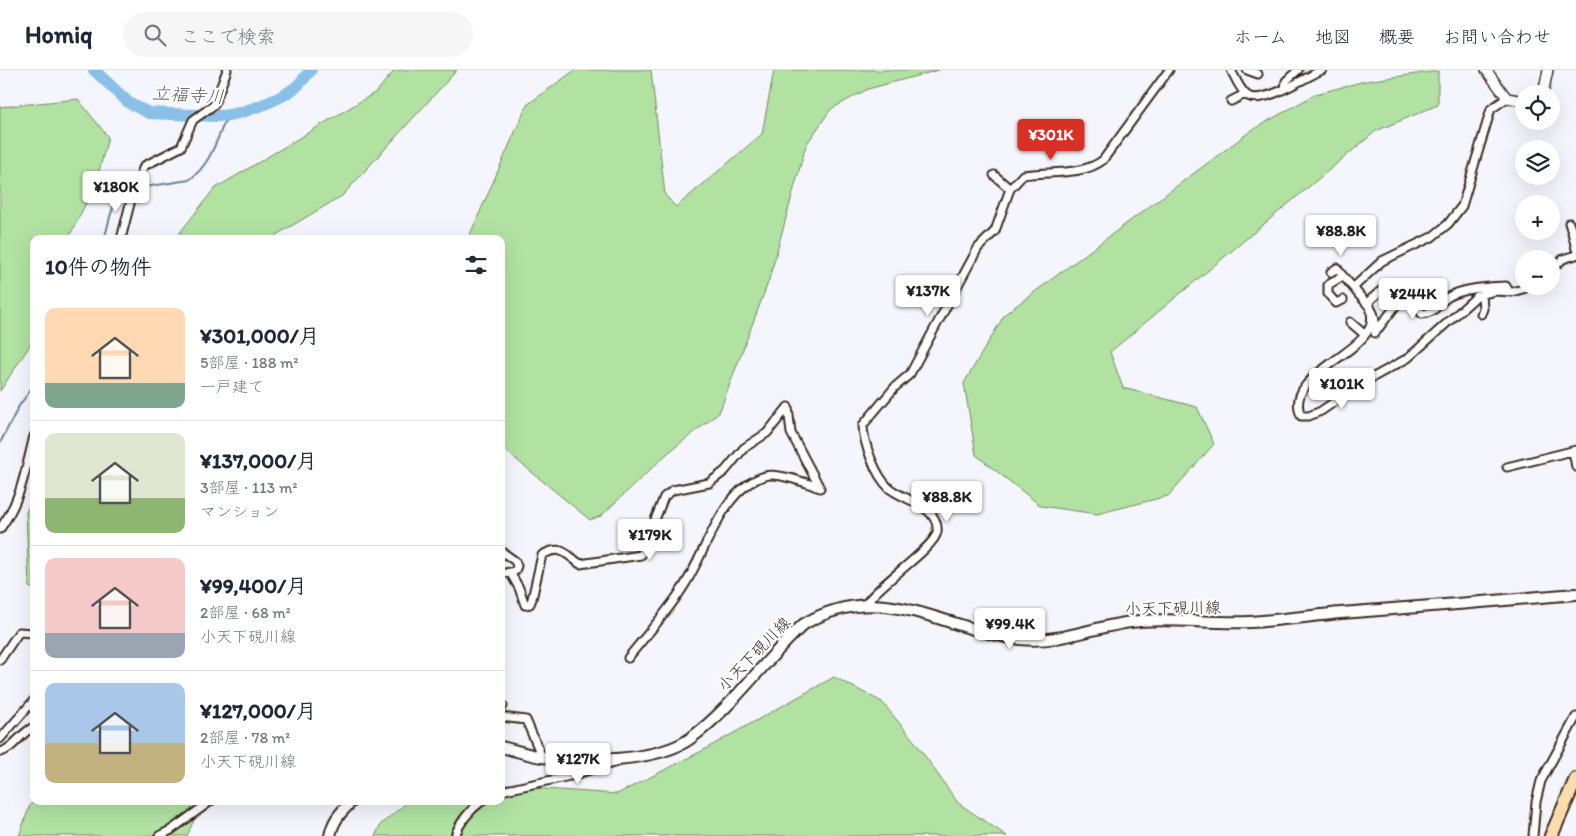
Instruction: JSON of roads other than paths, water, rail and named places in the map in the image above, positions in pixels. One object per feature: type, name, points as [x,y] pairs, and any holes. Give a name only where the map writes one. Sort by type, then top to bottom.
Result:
[{"type":"highway","points":[[1551,836],[1576,779]]},
{"type":"main road","name":"小天下硯川線","points":[[505,748],[542,757],[583,759],[648,754],[674,747],[690,739],[712,720],[804,624],[823,613],[845,606],[865,605],[912,610],[1020,639],[1044,640],[1063,638],[1116,624],[1142,621],[1250,622],[1576,594]]},
{"type":"main road","points":[[330,836],[332,825],[348,805]]},
{"type":"street","points":[[122,235],[133,193],[144,166],[181,147],[193,120],[214,105],[227,70]]},
{"type":"street","points":[[865,605],[872,594],[909,564],[933,540],[937,533],[936,522],[928,512],[888,487],[880,476],[864,440],[864,425],[895,387],[910,374],[978,248],[995,231],[1010,189],[1023,175],[1084,171],[1096,166],[1103,160],[1169,70]]},
{"type":"street","points":[[1232,70],[1245,94],[1255,99],[1266,97],[1322,70]]},
{"type":"street","points":[[1247,70],[1258,74]]},
{"type":"street","points":[[1285,88],[1286,81],[1298,70]]},
{"type":"street","points":[[1486,70],[1508,98],[1515,100]]},
{"type":"street","points":[[1545,85],[1548,70]]},
{"type":"street","points":[[1231,101],[1245,94]]},
{"type":"street","points":[[1355,290],[1355,286],[1382,261],[1432,237],[1448,224],[1462,206],[1491,109],[1508,98]]},
{"type":"street","points":[[994,175],[1010,189]]},
{"type":"street","points":[[1569,223],[1574,232],[1576,249]]},
{"type":"street","points":[[1560,262],[1576,255]]},
{"type":"street","points":[[1331,272],[1337,268],[1371,307],[1370,325],[1355,346],[1334,359],[1308,384],[1298,402],[1298,409],[1302,416],[1309,416],[1320,411],[1359,385],[1408,358],[1458,311],[1482,295],[1495,291],[1515,290]]},
{"type":"street","points":[[1343,276],[1328,285],[1328,294],[1336,303],[1343,300]]},
{"type":"street","points":[[1384,288],[1369,301],[1376,317],[1375,333],[1397,304],[1406,287],[1413,287],[1414,303],[1422,314],[1430,314],[1448,297],[1475,289],[1506,286],[1510,299]]},
{"type":"street","points":[[1481,314],[1483,309],[1482,295]]},
{"type":"street","points":[[1350,322],[1364,334]]},
{"type":"street","points":[[511,574],[519,588],[525,605],[530,604],[532,599],[542,555],[552,550],[561,550],[580,564],[641,555],[664,497],[674,490],[709,483],[725,471],[744,448],[767,433],[788,407],[791,433],[820,488],[779,475],[767,475],[757,479],[745,488],[726,508],[683,588],[628,658]]},
{"type":"street","points":[[1507,468],[1574,451],[1576,467]]},
{"type":"street","points":[[0,529],[12,513],[20,494],[30,453]]},
{"type":"street","points":[[505,554],[515,561],[517,566],[515,572],[505,574]]},
{"type":"street","points":[[0,660],[19,632],[30,633]]},
{"type":"street","points":[[0,739],[30,705]]},
{"type":"street","points":[[505,717],[526,720],[542,757]]},
{"type":"street","points":[[1533,836],[1536,802],[1541,781],[1576,717]]},
{"type":"street","points":[[0,752],[5,752],[24,732],[30,729]]},
{"type":"street","points":[[505,790],[570,776],[648,754]]},
{"type":"street","points":[[159,836],[171,830],[205,805]]},
{"type":"street","points":[[455,836],[460,825],[477,805]]},
{"type":"waterway","name":"立福寺川","points":[[94,70],[129,103],[149,113],[217,116],[247,111],[278,98],[295,88],[311,70]]},
{"type":"waterway","points":[[138,188],[189,180],[208,160],[227,116]]},
{"type":"waterway","points":[[105,235],[112,209],[116,202],[125,192],[133,189]]},
{"type":"waterway","points":[[0,443],[19,406],[30,391]]}]
